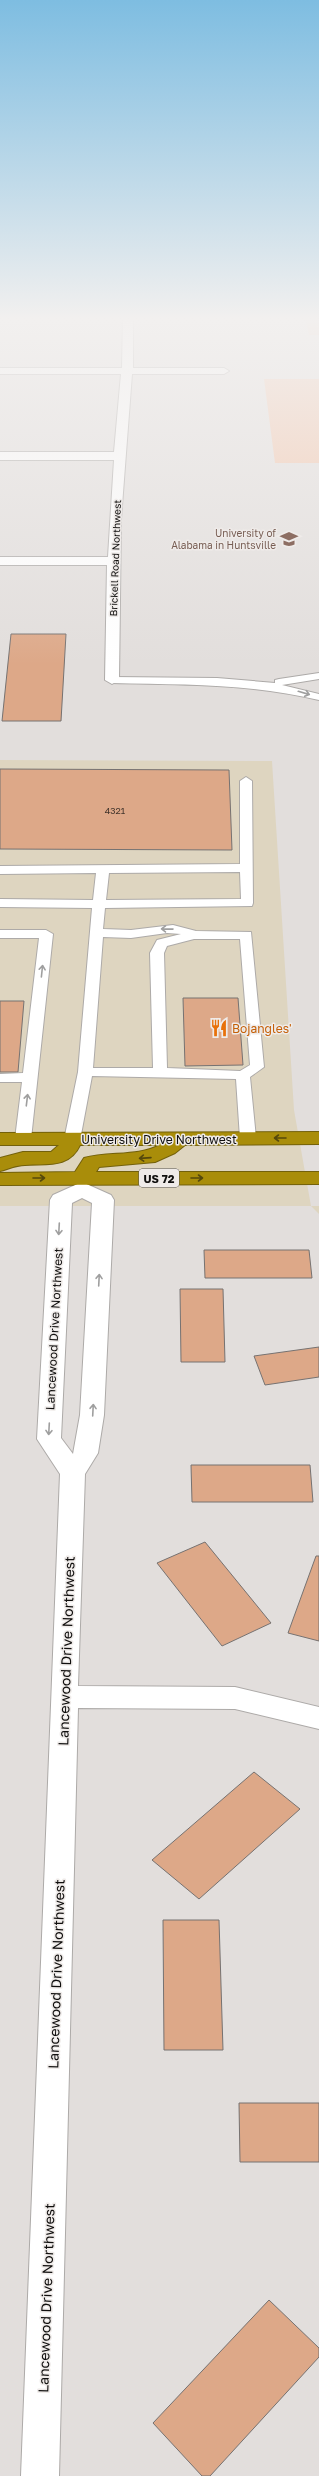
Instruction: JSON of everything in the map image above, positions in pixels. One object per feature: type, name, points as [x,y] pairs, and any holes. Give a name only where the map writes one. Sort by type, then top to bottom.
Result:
[{"type":"highway","name":"University Drive Northwest","points":[[0,1139],[178,1140],[319,1138]]},
{"type":"highway","points":[[0,1165],[16,1159],[56,1158],[69,1149],[72,1140]]},
{"type":"highway","points":[[82,1184],[90,1162],[105,1159],[151,1158],[161,1154],[178,1140]]},
{"type":"highway","name":"US 72","points":[[0,1178],[82,1184],[319,1178]]},
{"type":"street","name":"Brickell Road Northwest","points":[[112,680],[114,561],[122,433]]},
{"type":"street","points":[[0,456],[120,456]]},
{"type":"street","points":[[0,561],[114,561]]},
{"type":"street","points":[[73,1473],[86,1453],[92,1416],[103,1200],[82,1184]]},
{"type":"street","name":"Lancewood Drive Northwest","points":[[40,2476],[64,1697],[73,1473],[49,1439],[61,1200],[82,1184]]},
{"type":"street","points":[[64,1697],[235,1698],[319,1718]]},
{"type":"lane","points":[[262,684],[319,676]]},
{"type":"lane","points":[[112,680],[262,684],[295,690],[319,697]]},
{"type":"lane","points":[[0,903],[247,903],[246,781]]},
{"type":"lane","points":[[0,870],[246,868]]},
{"type":"lane","points":[[72,1140],[81,1102],[85,1072],[103,869]]},
{"type":"lane","points":[[97,933],[140,933],[152,929],[181,929],[194,935]]},
{"type":"lane","points":[[85,1072],[160,1072],[244,1075],[257,1067],[246,935],[194,935],[162,943],[140,933]]},
{"type":"lane","points":[[0,934],[46,934],[23,1139]]},
{"type":"lane","points":[[160,1072],[157,953],[162,943]]},
{"type":"lane","points":[[244,1075],[248,1138]]},
{"type":"lane","points":[[0,1078],[30,1078]]},
{"type":"shaded area","points":[[271,433],[319,433],[319,463],[275,463]]},
{"type":"shaded area","points":[[0,760],[272,761],[294,1110],[311,1206],[0,1206]]},
{"type":"shaded area","points":[[311,1206],[319,1206],[319,1214]]},
{"type":"building","points":[[11,634],[66,634],[61,721],[2,721]]},
{"type":"building","points":[[0,769],[229,770],[232,850],[0,849]]},
{"type":"building","points":[[183,998],[238,998],[243,1065],[185,1066]]},
{"type":"building","points":[[0,1001],[24,1001],[18,1072],[0,1072]]},
{"type":"building","points":[[204,1250],[309,1250],[312,1278],[205,1278]]},
{"type":"building","points":[[180,1289],[223,1289],[225,1362],[181,1362]]},
{"type":"building","points":[[319,1347],[319,1377],[265,1385],[254,1356]]},
{"type":"building","points":[[191,1465],[310,1465],[313,1502],[192,1502]]},
{"type":"building","points":[[205,1542],[271,1623],[222,1646],[157,1563]]},
{"type":"building","points":[[316,1556],[319,1556],[319,1641],[288,1633]]},
{"type":"building","points":[[254,1772],[300,1809],[199,1899],[152,1860]]},
{"type":"building","points":[[163,1920],[219,1920],[223,2050],[164,2050]]},
{"type":"building","points":[[239,2103],[319,2103],[319,2162],[240,2162]]},
{"type":"building","points":[[269,2300],[319,2348],[319,2357],[210,2476],[202,2476],[153,2423]]},
{"type":"place","name":"University of Alabama in Huntsville","points":[[289,539]]},
{"type":"place","name":"Bojangles'","points":[[219,1028]]}]
